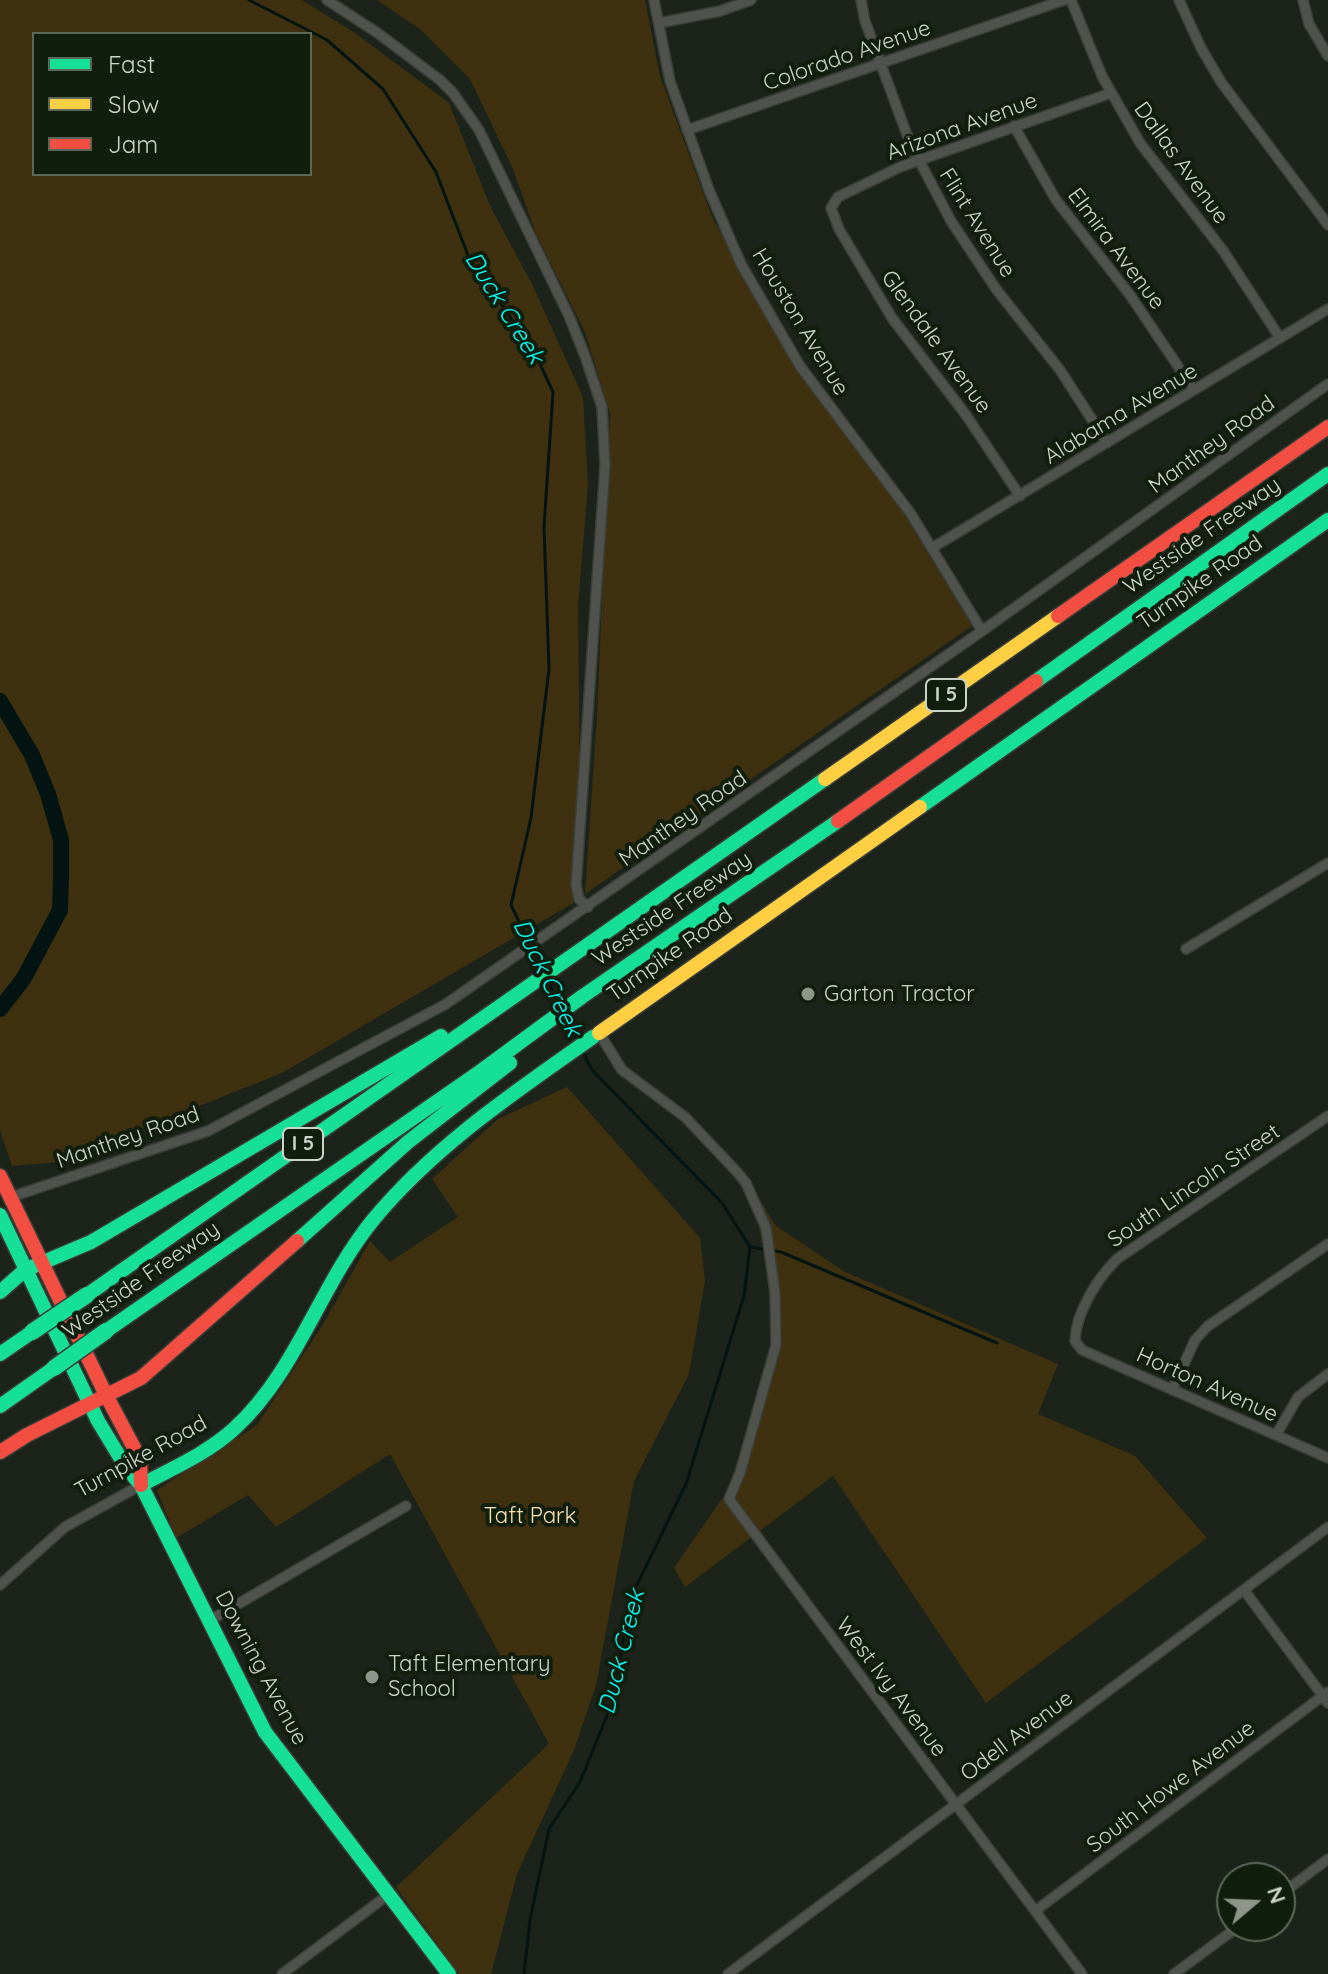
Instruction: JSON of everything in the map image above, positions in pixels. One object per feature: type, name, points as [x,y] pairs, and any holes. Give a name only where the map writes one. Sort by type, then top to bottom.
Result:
[{"type":"main road","name":"Westside Freeway","points":[[0,1354],[1328,427]]},
{"type":"main road","name":"Westside Freeway","points":[[0,1406],[583,996],[794,852],[1328,474]]},
{"type":"main road","name":"Turnpike Road","points":[[141,1485],[191,1460],[243,1420],[265,1394],[349,1253],[398,1190],[461,1134],[553,1065],[1328,520]]},
{"type":"main road","points":[[0,1292],[25,1270],[91,1242],[461,1024],[480,1020]]},
{"type":"main road","points":[[0,1452],[141,1378],[387,1160],[519,1056],[536,1031]]},
{"type":"main road","name":"Downing Avenue","points":[[0,1176],[5,1192],[140,1459],[141,1485]]},
{"type":"main road","name":"Downing Avenue","points":[[0,1215],[90,1403],[127,1469],[141,1485],[269,1739],[449,1974]]},
{"type":"street","points":[[327,0],[440,80],[475,123],[569,316],[597,390],[605,423],[605,466],[576,885],[579,899],[588,907]]},
{"type":"street","name":"Houston Avenue","points":[[654,0],[670,81],[729,237],[777,327],[831,410],[895,492],[982,631]]},
{"type":"street","points":[[659,23],[720,11],[751,0]]},
{"type":"street","name":"Flint Avenue","points":[[861,0],[879,63],[918,160],[974,258],[1060,370],[1107,443]]},
{"type":"street","name":"Colorado Avenue","points":[[687,130],[1064,0]]},
{"type":"street","name":"Dallas Avenue","points":[[1071,0],[1111,93],[1140,143],[1224,252],[1280,338]]},
{"type":"street","points":[[1179,0],[1221,82],[1328,225]]},
{"type":"street","points":[[1303,0],[1309,24],[1328,56]]},
{"type":"street","name":"Arizona Avenue","points":[[832,205],[838,197],[918,160],[1111,93]]},
{"type":"street","name":"Elmira Avenue","points":[[1014,126],[1056,200],[1130,295],[1194,390]]},
{"type":"street","name":"Glendale Avenue","points":[[832,205],[832,214],[839,229],[892,318],[973,424],[1020,496]]},
{"type":"street","name":"Alabama Avenue","points":[[932,548],[1328,309]]},
{"type":"street","name":"Manthey Road","points":[[5,1192],[149,1153],[218,1126],[438,1009],[982,631],[1328,384]]},
{"type":"street","points":[[1186,949],[1328,863]]},
{"type":"street","name":"West Ivy Avenue","points":[[596,1035],[622,1070],[685,1117],[737,1172],[746,1183],[766,1228],[775,1293],[776,1345],[740,1473],[729,1499],[1082,1974]]},
{"type":"street","name":"South Lincoln Street","points":[[1075,1341],[1075,1331],[1094,1289],[1104,1272],[1117,1259],[1328,1116]]},
{"type":"street","points":[[1172,1390],[1195,1340],[1208,1326],[1328,1244]]},
{"type":"street","name":"Horton Avenue","points":[[1075,1341],[1082,1350],[1328,1458]]},
{"type":"street","points":[[1276,1435],[1298,1397],[1328,1374]]},
{"type":"street","name":"Turnpike Road","points":[[0,1585],[65,1527],[141,1485]]},
{"type":"street","points":[[209,1621],[406,1506]]},
{"type":"street","name":"Odell Avenue","points":[[728,1974],[1328,1527]]},
{"type":"street","points":[[1244,1590],[1326,1697]]},
{"type":"street","name":"South Howe Avenue","points":[[1035,1911],[1326,1697]]},
{"type":"street","points":[[1296,1883],[1328,1859]]},
{"type":"street","points":[[282,1974],[388,1895]]},
{"type":"street","points":[[1174,1974],[1217,1942]]},
{"type":"green space","points":[[0,0],[302,0],[355,33],[449,103],[491,208],[533,286],[583,397],[588,485],[578,606],[580,808],[575,902],[282,1073],[58,1162],[12,1166],[0,1130]]},
{"type":"green space","points":[[377,0],[645,0],[660,76],[712,217],[790,360],[901,509],[972,626],[585,894],[597,716],[610,413],[585,332],[536,234],[513,169],[470,79],[420,29]]},
{"type":"green space","name":"Taft Park","points":[[567,1087],[700,1238],[705,1281],[689,1374],[634,1481],[596,1685],[574,1750],[517,1874],[491,1974],[459,1974],[396,1887],[549,1744],[390,1454],[276,1527],[248,1495],[176,1538],[157,1490],[257,1425],[322,1326],[370,1241],[390,1262],[458,1217],[432,1179],[498,1119]]},
{"type":"green space","points":[[748,1180],[775,1225],[843,1271],[1058,1364],[1038,1414],[1135,1456],[1207,1538],[986,1703],[833,1476],[685,1587],[674,1568],[726,1493],[768,1384],[777,1307]]},
{"type":"waterway","name":"Duck Creek","points":[[249,0],[311,32]]},
{"type":"waterway","name":"Duck Creek","points":[[312,32],[327,40],[383,89],[436,172],[469,258],[534,351],[553,392],[544,527],[549,669],[531,818],[511,905],[542,969]]},
{"type":"waterway","points":[[0,701],[32,755],[48,794],[61,840],[60,910],[24,978],[0,1009]]},
{"type":"waterway","name":"Duck Creek","points":[[547,979],[560,1005]]},
{"type":"waterway","name":"Duck Creek","points":[[565,1015],[577,1040]]},
{"type":"waterway","name":"Duck Creek","points":[[524,1974],[530,1920],[549,1829],[580,1782],[613,1701],[630,1599],[686,1484],[744,1296],[750,1247],[722,1203],[592,1070],[582,1051]]},
{"type":"waterway","points":[[750,1247],[781,1252],[997,1343]]},
{"type":"traffic: fast","points":[[1036,681],[1328,474]]},
{"type":"traffic: fast","points":[[920,807],[1328,520]]},
{"type":"traffic: fast","points":[[87,1295],[825,779]]},
{"type":"traffic: fast","points":[[106,1331],[838,821]]},
{"type":"traffic: fast","points":[[0,1292],[25,1270],[91,1242],[441,1036]]},
{"type":"traffic: fast","points":[[141,1485],[213,1445],[257,1405],[292,1354],[354,1245],[422,1168],[477,1121],[593,1037]]},
{"type":"traffic: fast","points":[[297,1241],[408,1142],[510,1063]]},
{"type":"traffic: fast","points":[[0,1215],[98,1421],[127,1469],[141,1485],[265,1732],[449,1974]]},
{"type":"traffic: fast","points":[[32,1332],[87,1295]]},
{"type":"traffic: fast","points":[[54,1368],[106,1331]]},
{"type":"traffic: fast","points":[[0,1354],[32,1332]]},
{"type":"traffic: fast","points":[[0,1406],[54,1368]]},
{"type":"traffic: slow","points":[[825,779],[1058,616]]},
{"type":"traffic: slow","points":[[599,1033],[920,807]]},
{"type":"traffic: jam","points":[[1058,616],[1328,427]]},
{"type":"traffic: jam","points":[[838,821],[1036,681]]},
{"type":"traffic: jam","points":[[0,1176],[140,1459],[141,1485]]},
{"type":"traffic: jam","points":[[0,1452],[27,1435],[141,1378],[297,1241]]},
{"type":"place","name":"Garton Tractor","points":[[808,994]]},
{"type":"place","name":"Taft Elementary School","points":[[372,1677]]}]
